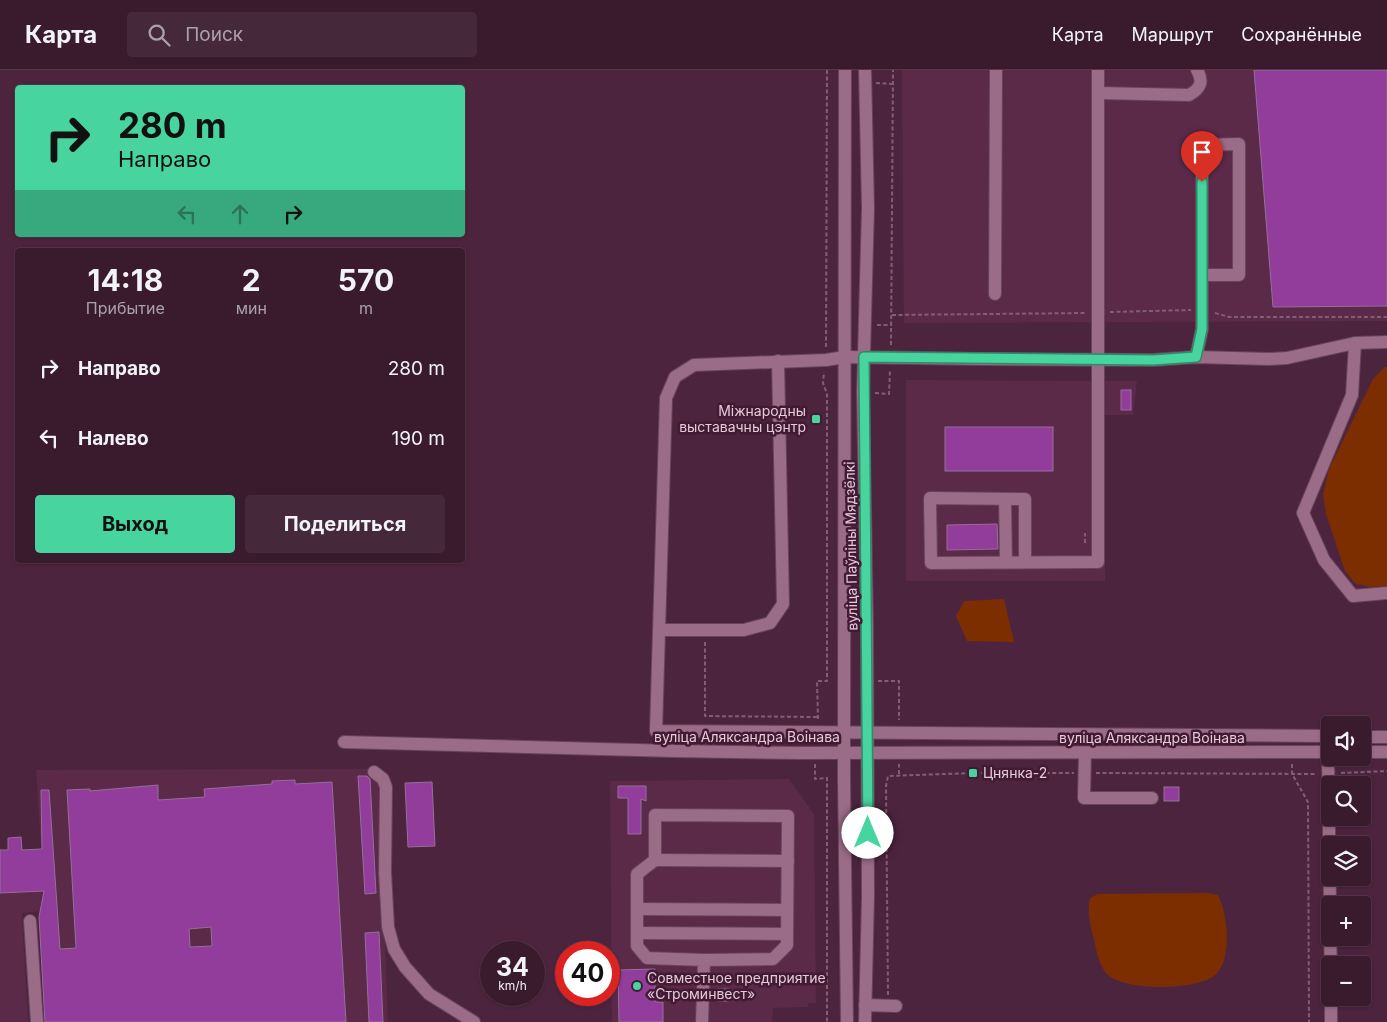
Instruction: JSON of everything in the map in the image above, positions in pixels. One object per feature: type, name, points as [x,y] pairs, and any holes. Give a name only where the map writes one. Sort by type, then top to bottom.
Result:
[{"type":"street","name":"вуліца Паўліны Мядзёлкі","points":[[845,70],[844,396],[846,577],[844,752],[847,1022]]},
{"type":"street","name":"вуліца Паўліны Мядзёлкі","points":[[865,70],[868,208],[863,392],[868,680],[868,896],[865,1022]]},
{"type":"street","points":[[995,294],[996,70]]},
{"type":"street","points":[[1025,562],[1026,499],[930,498],[930,563],[1098,562],[1098,70]]},
{"type":"street","points":[[1098,93],[1188,95],[1196,91],[1201,85],[1201,76],[1197,70]]},
{"type":"street","points":[[1196,357],[1202,329],[1202,275],[1202,145],[1239,144],[1239,275],[1202,275]]},
{"type":"street","points":[[778,361],[783,604],[770,623],[744,630],[660,630],[666,398],[675,377],[694,365],[778,361],[826,360],[845,357],[1153,360],[1196,357],[1287,358],[1355,343],[1387,342]]},
{"type":"street","points":[[1355,343],[1352,394],[1303,513],[1324,560],[1353,596],[1387,593]]},
{"type":"street","points":[[1005,499],[1006,562]]},
{"type":"street","name":"вуліца Аляксандра Воінава","points":[[660,630],[656,731],[867,731],[1321,736]]},
{"type":"street","points":[[1272,736],[1272,752]]},
{"type":"street","points":[[1371,736],[1387,737]]},
{"type":"street","name":"вуліца Аляксандра Воінава","points":[[344,742],[674,752],[1321,752]]},
{"type":"street","points":[[1371,752],[1387,752]]},
{"type":"street","points":[[1085,753],[1084,798],[1152,798]]},
{"type":"street","points":[[1328,766],[1330,896]]},
{"type":"street","points":[[374,772],[383,779],[386,787],[385,872],[388,927],[394,950],[429,994],[474,1022]]},
{"type":"street","points":[[655,860],[655,815],[788,816],[788,861],[787,945],[773,959],[704,960],[647,958],[637,946],[637,874],[655,860],[788,861]]},
{"type":"street","points":[[637,909],[787,910]]},
{"type":"street","points":[[30,921],[37,1022]]},
{"type":"street","points":[[637,933],[787,934]]},
{"type":"street","points":[[702,1022],[704,960]]},
{"type":"street","points":[[865,1005],[892,1006]]},
{"type":"street","points":[[1331,1006],[1331,1022]]},
{"type":"path","points":[[818,731],[817,681],[827,681],[827,394],[824,383],[826,360],[827,70]]},
{"type":"path","points":[[863,392],[889,394],[892,316],[893,70]]},
{"type":"path","points":[[892,316],[1202,310],[1229,317],[1387,317]]},
{"type":"path","points":[[827,394],[844,396]]},
{"type":"path","points":[[705,630],[705,716],[818,717]]},
{"type":"path","points":[[868,680],[899,681],[899,722],[904,722]]},
{"type":"path","points":[[815,753],[815,778],[827,778],[827,1022]]},
{"type":"path","points":[[892,1006],[886,786],[888,776],[973,773],[1292,774],[1387,771]]},
{"type":"path","points":[[1292,774],[1308,802],[1309,1022]]},
{"type":"shaded area","points":[[902,70],[1387,70],[1387,321],[904,323]]},
{"type":"shaded area","points":[[1387,367],[1387,586],[1370,587],[1356,584],[1345,571],[1326,514],[1323,494],[1329,469],[1373,379]]},
{"type":"shaded area","points":[[906,380],[1137,381],[1133,415],[1105,415],[1105,581],[906,581]]},
{"type":"shaded area","points":[[1004,599],[1014,642],[967,641],[956,616],[964,601]]},
{"type":"shaded area","points":[[378,769],[388,1022],[43,1022],[40,911],[22,913],[28,1022],[0,1022],[0,894],[44,890],[36,770]]},
{"type":"shaded area","points":[[789,779],[814,814],[816,1003],[808,1003],[808,1007],[773,1008],[772,1022],[612,1022],[612,1006],[620,1006],[620,941],[611,941],[610,781]]},
{"type":"shaded area","points":[[1207,893],[1218,895],[1226,925],[1227,936],[1224,959],[1221,968],[1215,975],[1192,984],[1158,987],[1126,983],[1113,979],[1105,972],[1099,959],[1091,926],[1090,898],[1098,894]]},
{"type":"building","points":[[1254,70],[1387,70],[1387,306],[1273,307]]},
{"type":"building","points":[[1121,390],[1131,390],[1131,410],[1121,410]]},
{"type":"building","points":[[945,427],[1053,427],[1053,471],[945,471]]},
{"type":"building","points":[[997,524],[998,549],[947,550],[947,525]]},
{"type":"building","points":[[358,776],[367,776],[370,779],[376,893],[365,894]]},
{"type":"building","points":[[295,780],[295,784],[332,782],[346,1022],[45,1022],[39,917],[44,891],[0,893],[0,850],[8,850],[8,838],[21,837],[22,850],[42,849],[41,790],[49,790],[60,949],[76,948],[67,790],[90,789],[90,791],[158,785],[158,800],[205,797],[204,789],[272,784],[272,781]],"holes":[[[211,927],[212,946],[190,947],[189,929]]]},
{"type":"building","points":[[432,782],[435,846],[408,847],[405,783]]},
{"type":"building","points":[[618,786],[646,786],[646,801],[641,799],[641,834],[628,834],[628,798],[618,798]]},
{"type":"building","points":[[1164,787],[1179,787],[1179,801],[1164,801]]},
{"type":"building","points":[[379,932],[383,1022],[369,1022],[365,933]]},
{"type":"building","name":"Совместное предприятие «Строминвест»","points":[[655,969],[655,1002],[663,1002],[663,1022],[619,1022],[620,970]]},
{"type":"building","points":[[717,989],[729,989],[729,1001],[717,1001]]},
{"type":"place","name":"Міжнародны выставачны цэнтр","points":[[816,419]]},
{"type":"place","name":"Цнянка-2","points":[[973,773]]},
{"type":"place","name":"Совместное предприятие «Строминвест»","points":[[637,986]]},
{"type":"route","points":[[868,833],[864,357],[1153,360],[1196,357],[1202,329],[1202,182]]}]
